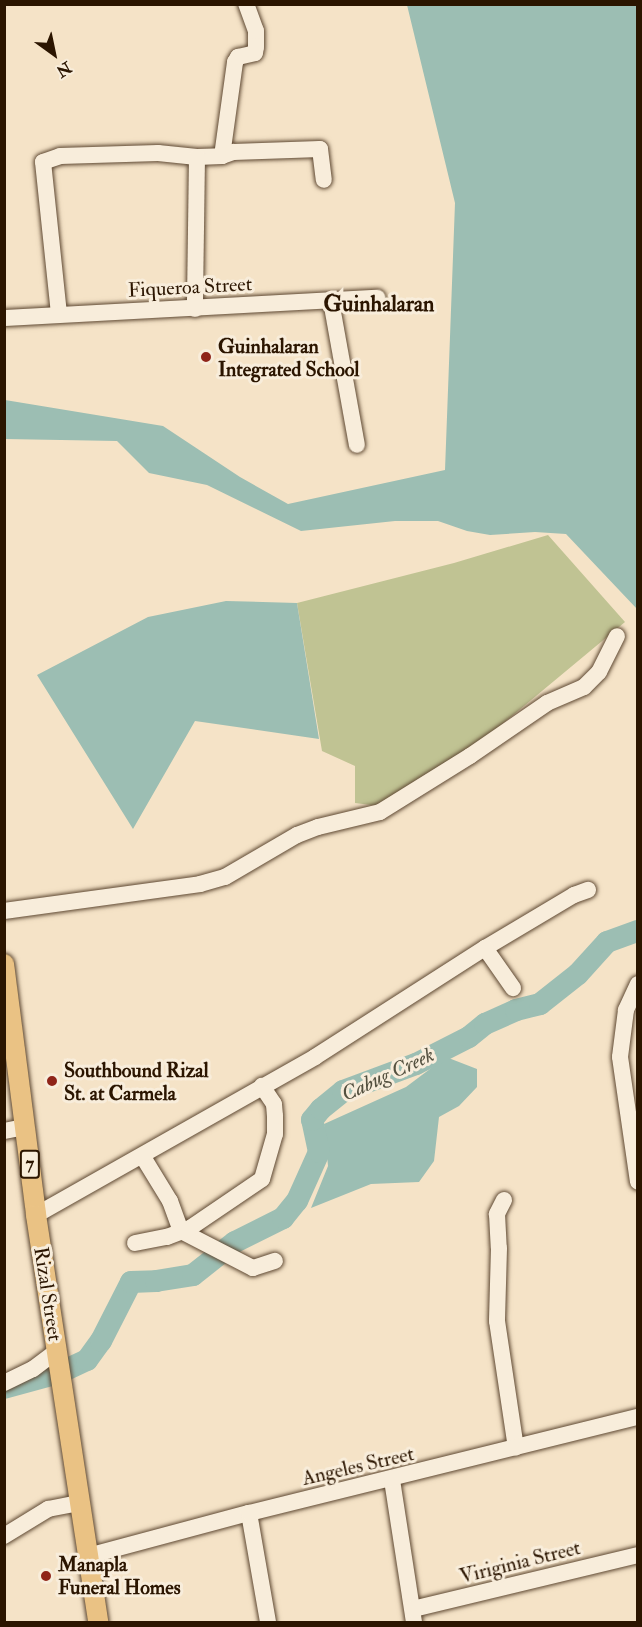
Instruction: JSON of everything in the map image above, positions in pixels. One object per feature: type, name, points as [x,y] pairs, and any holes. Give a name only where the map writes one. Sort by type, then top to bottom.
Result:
[{"type":"main road","name":"Rizal Street","points":[[4,964],[9,1041],[25,1126],[36,1215],[98,1623]]},
{"type":"street","points":[[222,156],[235,62],[238,57],[255,53],[256,47],[256,31],[246,4]]},
{"type":"street","points":[[59,314],[43,162],[60,156],[158,153],[197,157],[222,156],[232,152],[320,149],[324,180]]},
{"type":"street","points":[[195,309],[197,157]]},
{"type":"street","name":"Fiqueroa Street","points":[[4,318],[377,298]]},
{"type":"street","points":[[331,301],[357,445]]},
{"type":"street","points":[[4,911],[200,884],[225,876],[297,835],[318,827],[380,812],[470,756],[547,703],[584,687],[599,672],[617,636]]},
{"type":"street","points":[[36,1215],[143,1157],[315,1057],[485,948],[566,899],[588,890]]},
{"type":"street","points":[[485,948],[513,988]]},
{"type":"street","points":[[638,984],[626,1010],[620,1057],[638,1182]]},
{"type":"street","points":[[135,1243],[167,1237],[181,1231],[262,1179],[275,1134],[275,1116],[274,1104],[262,1086]]},
{"type":"street","points":[[4,1131],[25,1126]]},
{"type":"street","points":[[143,1157],[170,1201],[181,1231],[219,1252],[256,1268],[275,1261]]},
{"type":"street","points":[[504,1200],[497,1214],[499,1248],[497,1321],[516,1448]]},
{"type":"street","points":[[4,1383],[58,1357]]},
{"type":"street","name":"Angeles Street","points":[[88,1556],[249,1513],[393,1480],[638,1417]]},
{"type":"street","points":[[393,1480],[413,1616]]},
{"type":"street","points":[[4,1536],[48,1509],[79,1503]]},
{"type":"street","points":[[249,1513],[267,1623]]},
{"type":"street","name":"Viriginia Street","points":[[413,1616],[638,1555]]},
{"type":"green space","points":[[548,535],[625,622],[489,735],[379,806],[355,803],[355,766],[322,751],[297,603],[454,563]]},
{"type":"water","points":[[407,5],[637,5],[637,609],[566,534],[535,532],[490,535],[467,531],[438,521],[395,521],[301,531],[207,485],[149,473],[117,441],[5,439],[5,400],[163,426],[240,477],[288,504],[445,470],[455,203]]},
{"type":"water","points":[[226,601],[297,603],[319,739],[195,721],[133,829],[37,675],[148,617]]},
{"type":"water","points":[[446,1057],[477,1069],[477,1087],[459,1106],[439,1117],[434,1161],[419,1182],[371,1184],[311,1208],[328,1166],[324,1124],[406,1087]]},
{"type":"waterway","name":"Cabug Creek","points":[[4,1388],[59,1373],[87,1360],[101,1341],[131,1282],[156,1281],[193,1275],[235,1242],[283,1218],[297,1201],[319,1152],[312,1120],[321,1109],[343,1091],[416,1064],[469,1037],[485,1024],[516,1010],[540,1004],[578,974],[607,942],[638,931]]},
{"type":"place","name":"Guinhalaran Integrated School","points":[[206,357]]},
{"type":"place","name":"Southbound Rizal St. at Carmela","points":[[52,1081]]},
{"type":"place","name":"Manapla Funeral Homes","points":[[46,1576]]},
{"type":"district","name":"Guinhalaran","points":[[379,305]]}]
